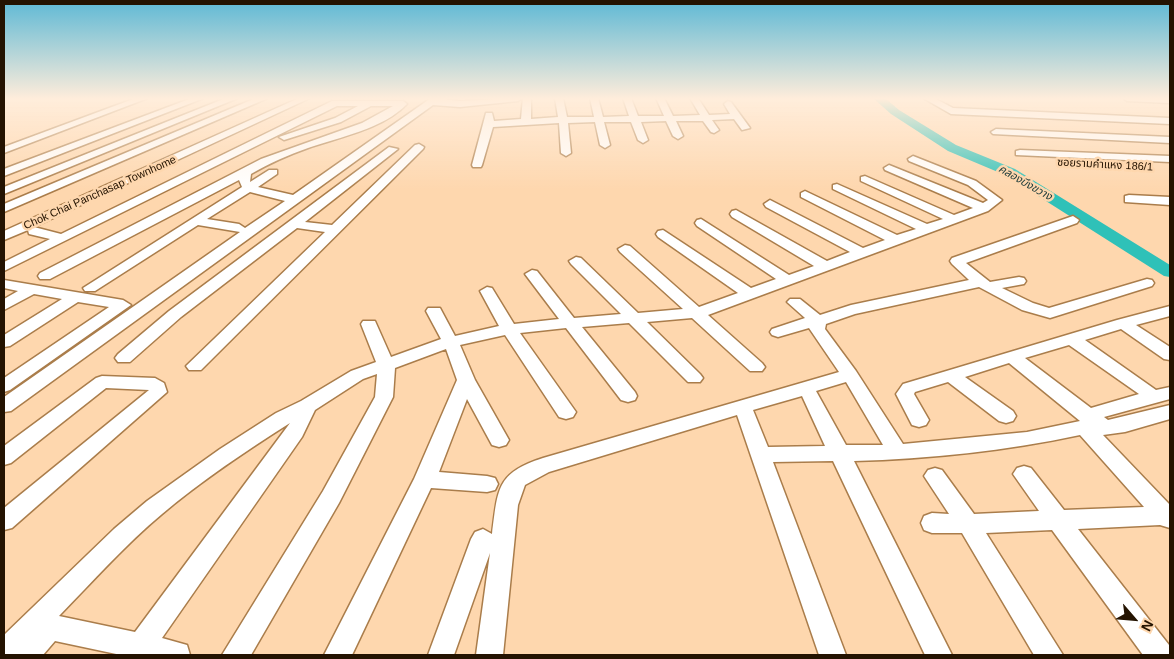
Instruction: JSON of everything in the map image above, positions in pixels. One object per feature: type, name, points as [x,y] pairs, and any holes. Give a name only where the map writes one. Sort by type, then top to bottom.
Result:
[{"type":"street","points":[[4,150],[61,129]]},
{"type":"street","points":[[4,173],[121,129]]},
{"type":"street","points":[[4,191],[158,129]]},
{"type":"street","points":[[4,209],[191,129]]},
{"type":"street","name":"Chok Chai Panchasap Townhome","points":[[4,236],[240,129]]},
{"type":"street","points":[[8,262],[63,238],[284,129]]},
{"type":"street","points":[[257,142],[311,129]]},
{"type":"street","points":[[45,276],[168,210],[286,152],[319,143],[358,129]]},
{"type":"street","points":[[319,170],[373,132],[362,129]]},
{"type":"street","points":[[138,305],[299,197],[392,129]]},
{"type":"street","points":[[477,165],[488,129]]},
{"type":"street","points":[[564,129],[566,153]]},
{"type":"street","points":[[602,129],[605,145]]},
{"type":"street","points":[[638,129],[643,140]]},
{"type":"street","points":[[675,129],[678,136]]},
{"type":"street","points":[[996,132],[1170,140]]},
{"type":"street","points":[[171,137],[207,144]]},
{"type":"street","points":[[84,143],[113,147]]},
{"type":"street","points":[[4,342],[319,143]]},
{"type":"street","points":[[195,366],[419,147]]},
{"type":"street","points":[[124,358],[176,314],[393,149]]},
{"type":"street","points":[[1020,152],[1170,159]]},
{"type":"street","points":[[4,653],[42,625],[122,536],[162,502],[227,454],[282,418],[308,406],[344,382],[449,342],[509,329],[698,313],[984,208],[996,200],[972,183],[913,159]]},
{"type":"street","name":"ซอยรามคำแหง 186/1","points":[[1040,162],[1170,168]]},
{"type":"street","points":[[216,163],[249,170]]},
{"type":"street","points":[[889,168],[984,208]]},
{"type":"street","points":[[96,169],[134,177]]},
{"type":"street","points":[[249,170],[244,183],[249,187],[270,198],[299,197]]},
{"type":"street","points":[[865,179],[954,219]]},
{"type":"street","points":[[837,187],[927,229]]},
{"type":"street","points":[[806,195],[896,240]]},
{"type":"street","points":[[330,197],[366,199]]},
{"type":"street","points":[[4,406],[239,228],[270,198]]},
{"type":"street","points":[[1129,199],[1170,201]]},
{"type":"street","points":[[770,204],[862,252]]},
{"type":"street","points":[[4,209],[42,219]]},
{"type":"street","points":[[736,214],[825,266]]},
{"type":"street","points":[[1072,220],[957,261],[1006,298],[1026,308],[1050,313],[1147,283]]},
{"type":"street","points":[[196,221],[239,228]]},
{"type":"street","points":[[294,224],[335,229]]},
{"type":"street","points":[[701,224],[787,280]]},
{"type":"street","points":[[34,231],[63,238]]},
{"type":"street","points":[[663,234],[749,294]]},
{"type":"street","points":[[625,249],[756,367]]},
{"type":"street","points":[[576,261],[694,378]]},
{"type":"street","points":[[532,274],[628,396]]},
{"type":"street","points":[[778,332],[804,323],[817,323],[851,310],[986,284],[1019,281]]},
{"type":"street","points":[[4,284],[32,289],[84,292],[123,305],[4,386]]},
{"type":"street","points":[[4,305],[32,289]]},
{"type":"street","points":[[487,290],[509,329],[566,412]]},
{"type":"street","points":[[796,302],[817,323],[898,452]]},
{"type":"street","points":[[138,305],[176,314]]},
{"type":"street","points":[[434,311],[459,358],[466,380],[499,440]]},
{"type":"street","points":[[919,420],[905,394],[909,388],[952,376],[983,364],[1014,358],[1123,323],[1170,311]]},
{"type":"street","points":[[1123,323],[1170,355]]},
{"type":"street","points":[[236,655],[331,497],[384,397],[386,365],[369,324]]},
{"type":"street","points":[[1072,339],[1150,394],[1170,412]]},
{"type":"street","points":[[1014,358],[1092,425],[1168,516]]},
{"type":"street","points":[[490,655],[508,505],[512,482],[518,476],[543,466],[850,375]]},
{"type":"street","points":[[952,376],[1006,416]]},
{"type":"street","points":[[338,655],[425,479],[466,380]]},
{"type":"street","points":[[4,457],[102,382],[155,384],[158,387],[158,392],[4,521]]},
{"type":"street","points":[[1092,425],[1100,411],[1150,394],[1170,394]]},
{"type":"street","points":[[811,396],[939,655]]},
{"type":"street","points":[[137,650],[295,432],[308,406]]},
{"type":"street","points":[[761,455],[898,452],[1027,439],[1092,425],[1170,412]]},
{"type":"street","points":[[746,415],[832,655]]},
{"type":"street","points":[[1024,474],[1159,655]]},
{"type":"street","points":[[935,476],[968,524],[1049,655]]},
{"type":"street","points":[[425,479],[486,484]]},
{"type":"street","points":[[932,524],[968,524],[1058,518],[1168,516]]},
{"type":"street","points":[[441,655],[483,539]]},
{"type":"street","points":[[42,625],[137,650],[176,655]]},
{"type":"street","points":[[25,655],[42,625]]},
{"type":"waterway","name":"คลองบึงขวาง","points":[[922,129],[952,148],[1010,172],[1170,272]]}]
